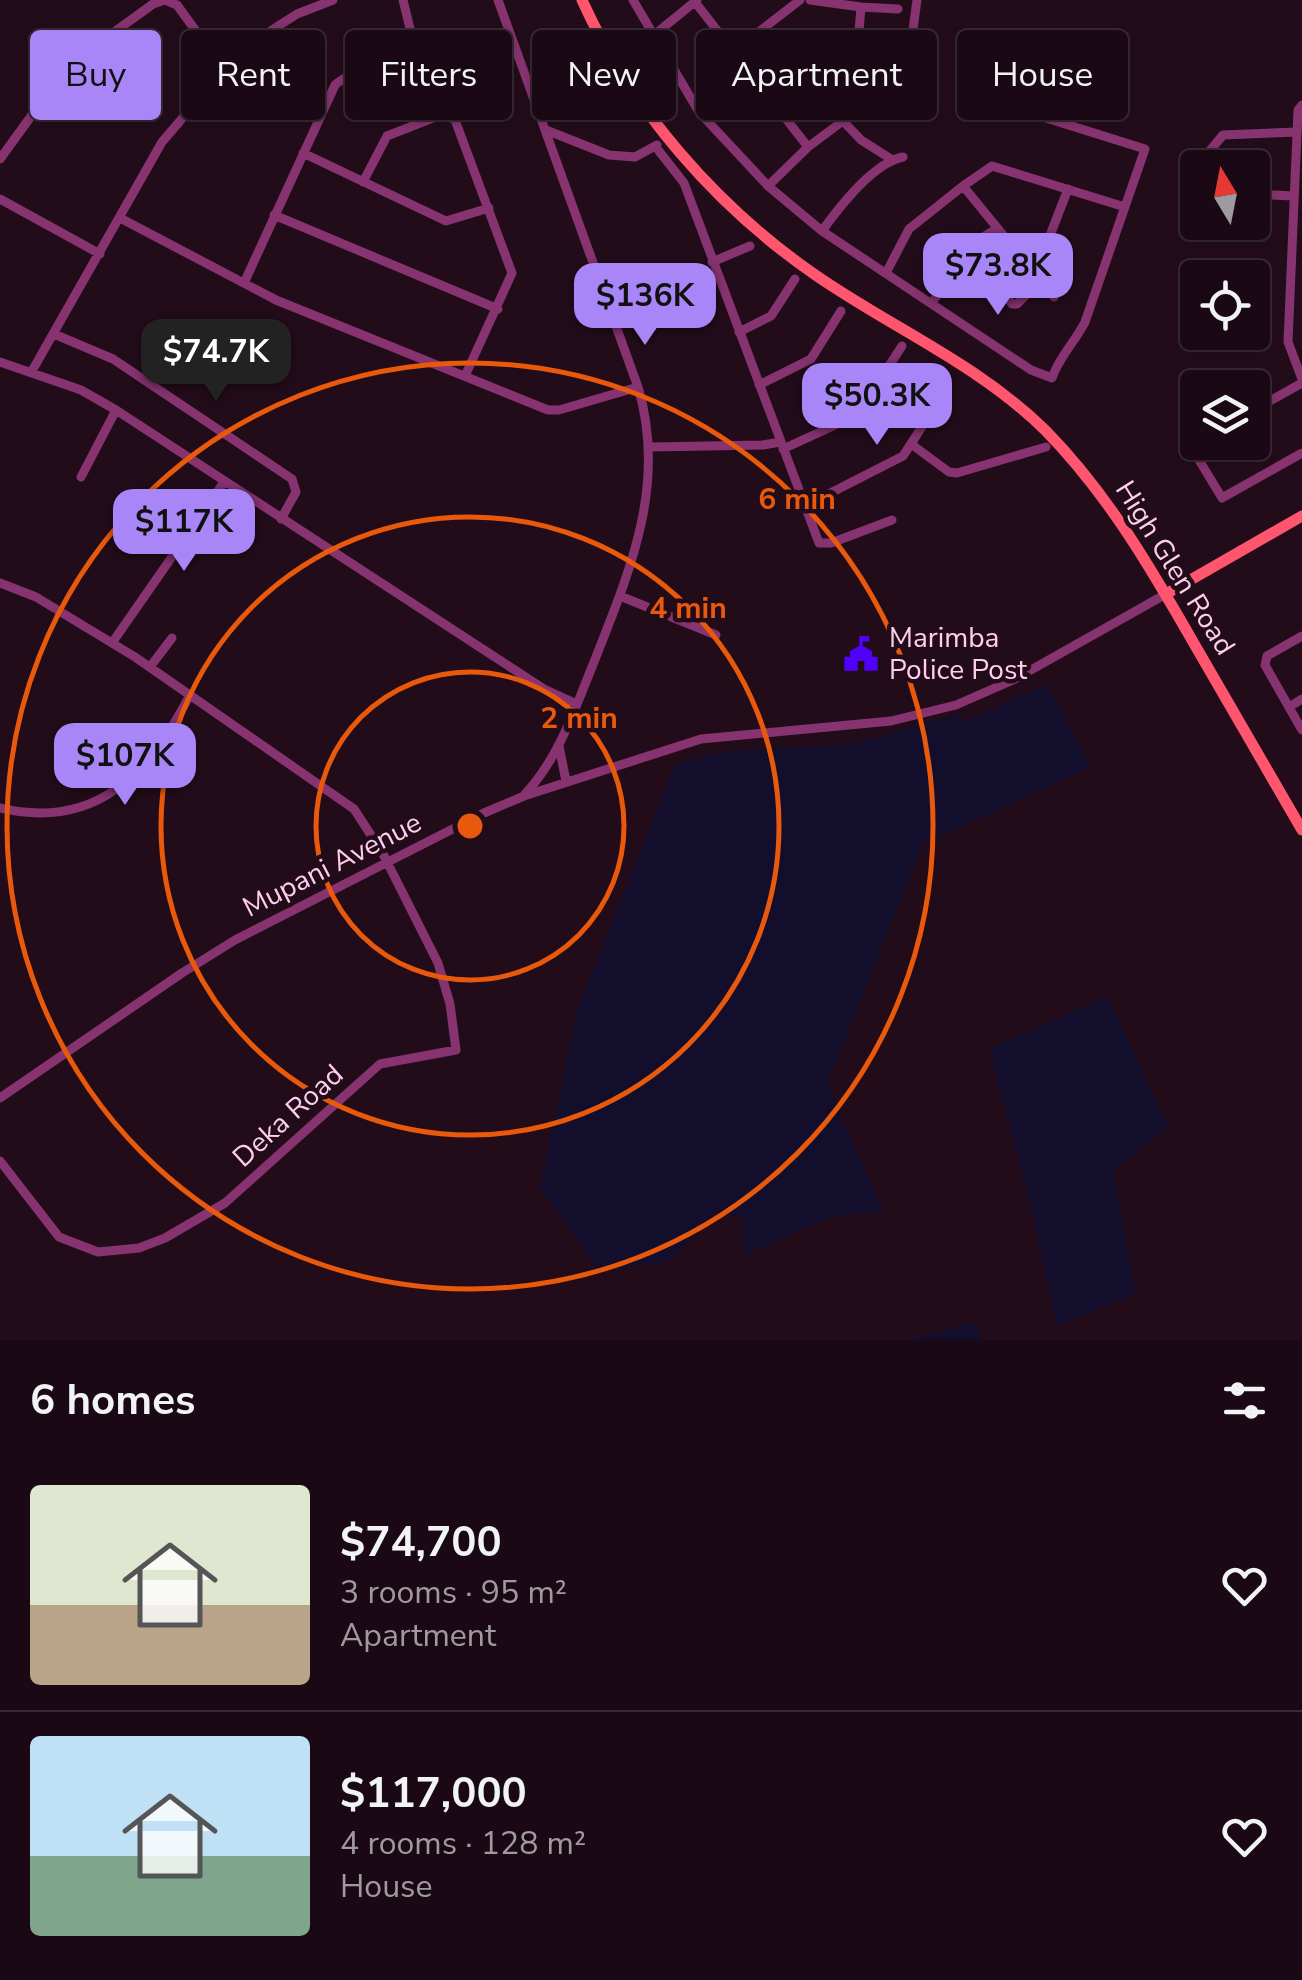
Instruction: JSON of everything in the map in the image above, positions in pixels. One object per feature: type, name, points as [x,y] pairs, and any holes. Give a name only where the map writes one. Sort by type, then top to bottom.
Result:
[{"type":"main road","name":"High Glen Road","points":[[582,0],[609,52],[700,177],[815,275],[973,372],[1023,410],[1095,486],[1132,536],[1302,830]]},
{"type":"main road","points":[[1166,594],[1302,517]]},
{"type":"street","points":[[0,159],[60,75],[76,59],[154,4],[165,0],[177,4],[196,30]]},
{"type":"street","points":[[272,30],[297,14],[333,0]]},
{"type":"street","points":[[244,283],[335,85],[344,78],[404,58],[414,45],[403,0]]},
{"type":"street","points":[[498,0],[638,387],[650,446],[650,468],[633,563],[559,746],[524,796]]},
{"type":"street","points":[[634,0],[651,30]]},
{"type":"street","points":[[761,30],[800,0]]},
{"type":"street","points":[[810,0],[898,9]]},
{"type":"street","points":[[768,186],[808,148],[907,73],[917,0]]},
{"type":"street","points":[[660,30],[696,1],[718,30]]},
{"type":"street","points":[[854,4],[857,30]]},
{"type":"street","points":[[676,73],[699,112],[768,186],[822,231],[1030,370],[1052,378],[1085,322],[1146,152],[1144,148],[1054,120]]},
{"type":"street","points":[[1270,400],[1302,381],[1288,346],[1293,196],[1298,110],[1302,105]]},
{"type":"street","points":[[363,182],[387,136],[444,114],[457,124],[512,273],[465,376]]},
{"type":"street","points":[[32,371],[162,142],[181,120]]},
{"type":"street","points":[[787,120],[808,148]]},
{"type":"street","points":[[844,122],[861,140],[891,160]]},
{"type":"street","points":[[546,130],[608,155],[636,158],[668,138]]},
{"type":"street","points":[[1211,150],[1223,136],[1297,132]]},
{"type":"street","points":[[655,146],[684,183],[818,543],[892,520]]},
{"type":"street","points":[[302,153],[446,221],[489,208]]},
{"type":"street","points":[[822,231],[844,200],[891,160],[903,157]]},
{"type":"street","points":[[886,272],[909,230],[992,166],[1126,207]]},
{"type":"street","points":[[963,186],[1054,297]]},
{"type":"street","points":[[1030,266],[1049,238],[1068,189]]},
{"type":"street","points":[[1270,195],[1293,196]]},
{"type":"street","points":[[0,199],[100,254]]},
{"type":"street","points":[[274,216],[498,309]]},
{"type":"street","points":[[120,218],[276,300],[554,410],[638,387]]},
{"type":"street","points":[[932,302],[986,234],[996,229]]},
{"type":"street","points":[[712,262],[750,246]]},
{"type":"street","points":[[974,249],[1012,304],[1017,304],[1041,280]]},
{"type":"street","points":[[1290,260],[1302,261]]},
{"type":"street","points":[[739,332],[771,316],[794,280]]},
{"type":"street","points":[[759,385],[812,359],[840,311]]},
{"type":"street","points":[[54,334],[113,359],[292,479],[296,492],[281,519]]},
{"type":"street","points":[[650,446],[782,446],[857,415],[902,346]]},
{"type":"street","points":[[0,362],[81,390],[116,410],[544,689],[577,704]]},
{"type":"street","points":[[804,506],[904,456],[946,388]]},
{"type":"street","points":[[82,477],[116,410]]},
{"type":"street","points":[[911,444],[949,472],[957,473],[1046,447]]},
{"type":"street","points":[[1199,460],[1222,498],[1302,453]]},
{"type":"street","points":[[112,643],[224,482]]},
{"type":"street","points":[[0,583],[36,597],[150,667],[354,809],[388,862]]},
{"type":"street","name":"Mupani Avenue","points":[[0,1098],[235,940],[524,796],[701,739],[877,723],[956,704],[1014,680],[1166,594]]},
{"type":"street","points":[[620,596],[716,635]]},
{"type":"street","points":[[1302,636],[1265,660],[1302,730]]},
{"type":"street","points":[[150,667],[172,638]]},
{"type":"street","points":[[0,808],[24,814],[50,814],[108,796],[147,763],[168,736],[190,695]]},
{"type":"street","points":[[1288,706],[1302,699]]},
{"type":"street","points":[[559,746],[566,782]]},
{"type":"street","name":"Deka Road","points":[[0,1161],[59,1237],[98,1252],[139,1248],[165,1238],[225,1203],[380,1064],[456,1050],[450,1004],[438,963],[388,862]]},
{"type":"shaded area","points":[[1047,684],[1091,767],[922,845],[827,1084],[884,1213],[837,1215],[743,1255],[743,1217],[715,1213],[670,1261],[598,1271],[540,1187],[578,1008],[675,764],[724,751],[852,744],[959,714],[964,722]]},
{"type":"shaded area","points":[[1108,996],[1168,1127],[1113,1171],[1136,1294],[1057,1326],[1029,1199],[989,1049]]},
{"type":"shaded area","points":[[977,1321],[982,1340],[911,1340]]},
{"type":"place","name":"Marimba Police Post","points":[[861,654]]}]
